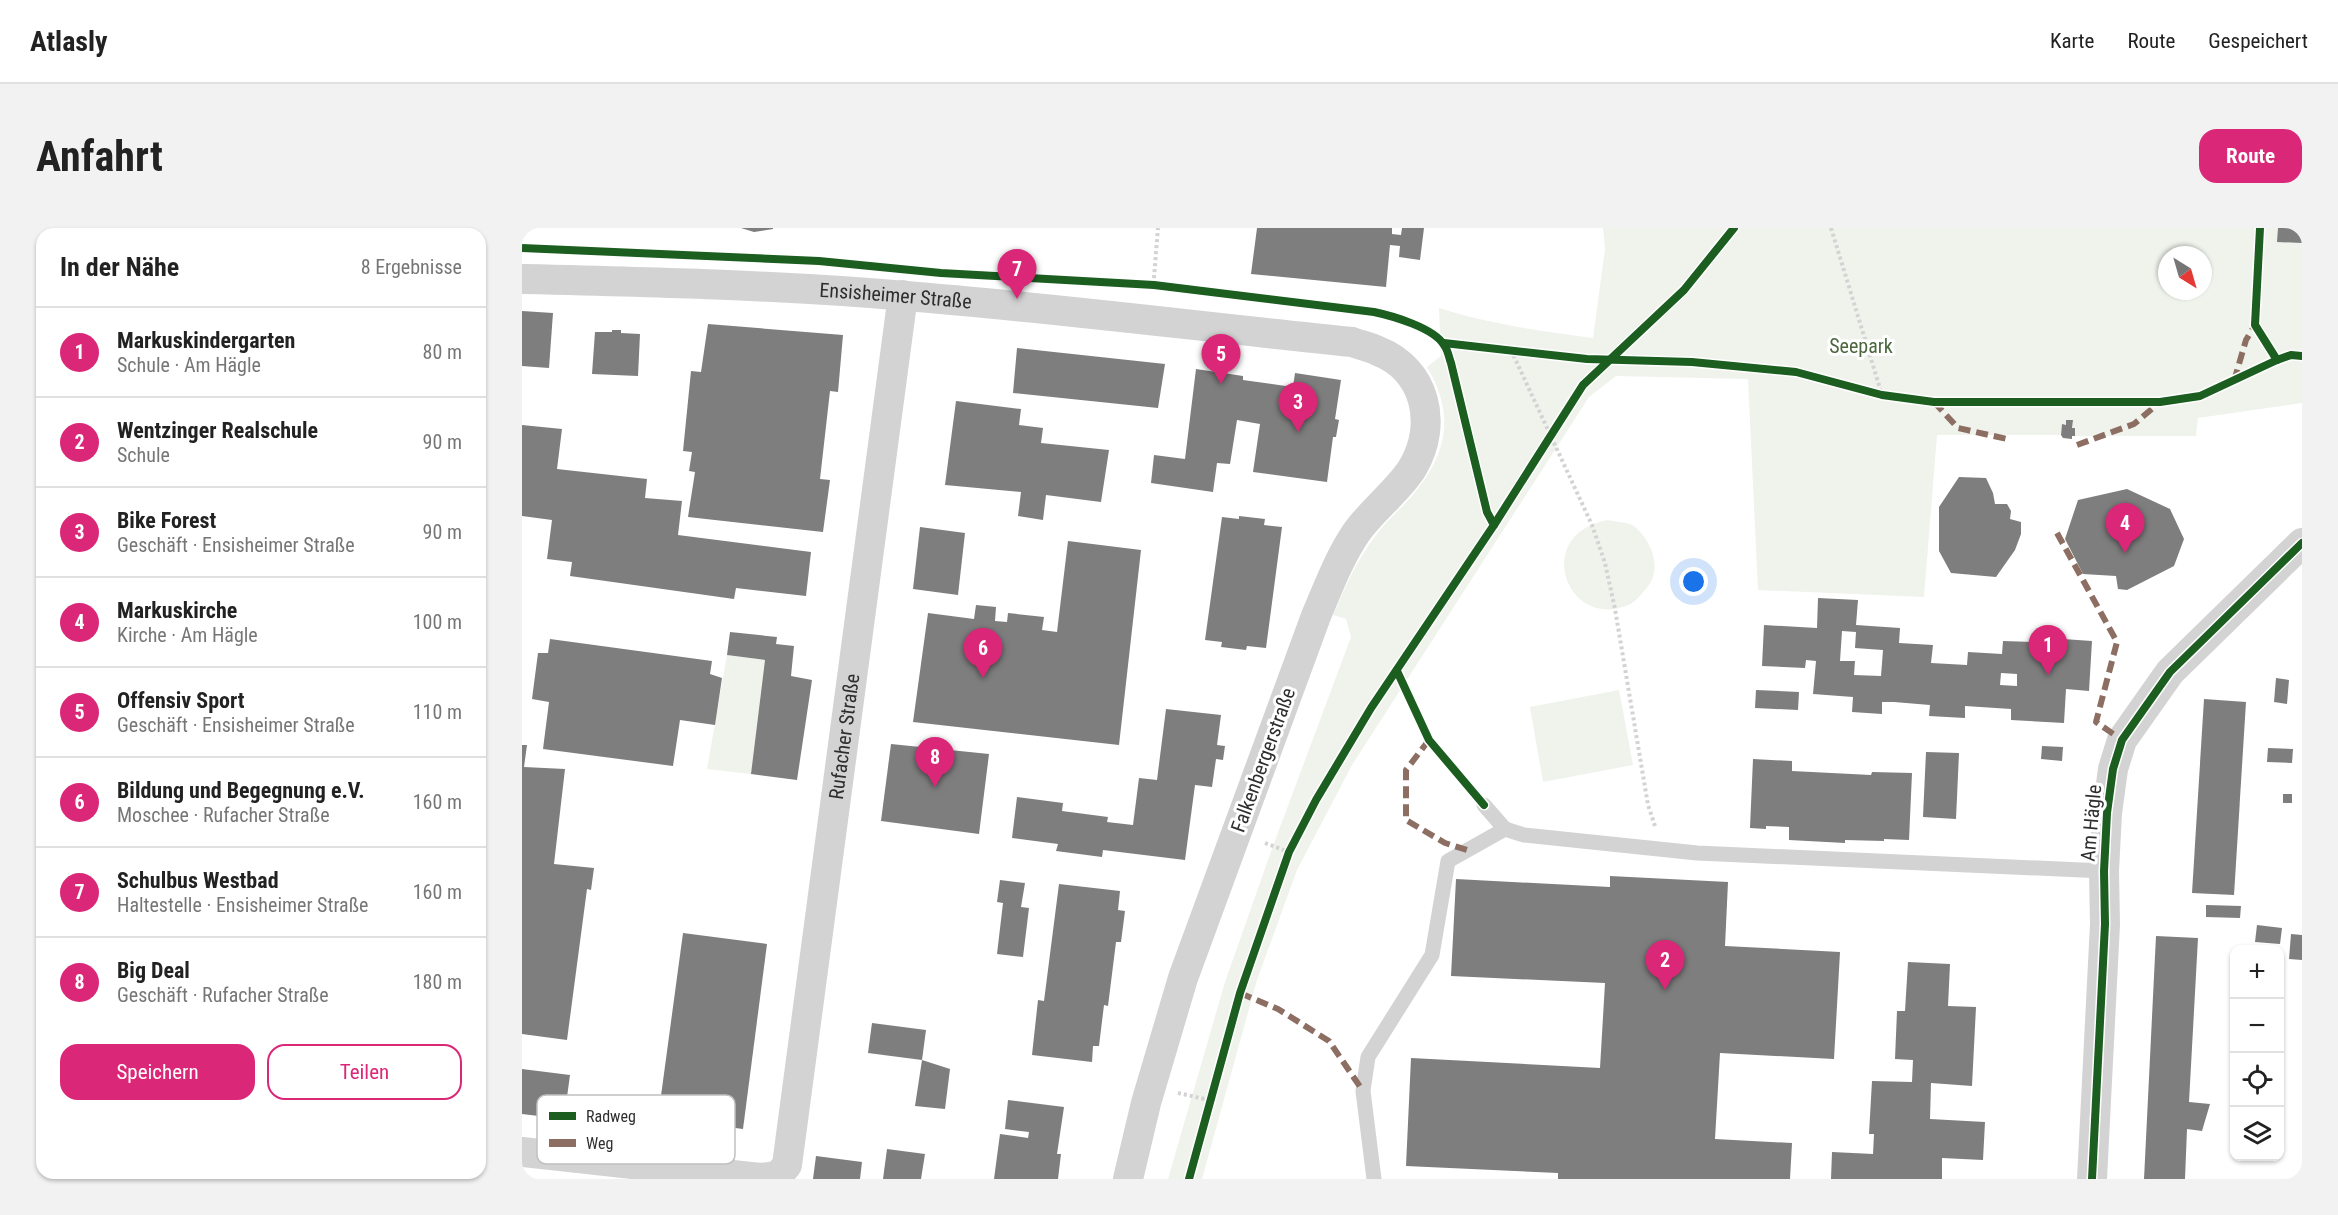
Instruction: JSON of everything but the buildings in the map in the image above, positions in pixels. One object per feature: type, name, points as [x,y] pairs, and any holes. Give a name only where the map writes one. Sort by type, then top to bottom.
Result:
[{"type":"street","name":"Ensisheimer Straße","points":[[522,279],[657,282],[903,295],[1150,319],[1352,342],[1380,351],[1404,368]]},
{"type":"street","name":"Rufacher Straße","points":[[632,1164],[760,1178],[778,1176],[787,1166],[903,295]]},
{"type":"street","name":"Falkenbergerstraße","points":[[1128,1179],[1146,1103],[1183,978],[1316,616],[1334,573],[1356,532],[1413,468],[1424,444],[1427,425],[1421,391],[1404,368]]},
{"type":"street","name":"Am Hägle","points":[[2092,1179],[2105,924],[2104,871],[2113,769],[2122,740],[2170,672],[2302,543]]},
{"type":"street","name":"Rufacher Straße","points":[[522,1152],[537,1154]]},
{"type":"lane","points":[[1484,805],[1505,829],[1524,835],[1662,850],[2104,871]]},
{"type":"lane","points":[[1374,1179],[1363,1091],[1368,1058],[1432,955],[1448,861],[1505,829]]},
{"type":"path","points":[[1150,319],[1158,228]]},
{"type":"path","points":[[1831,228],[1882,395]]},
{"type":"path","points":[[1511,350],[1592,525],[1605,563],[1648,805],[1662,850]]},
{"type":"green space","name":"Seepark","points":[[1603,228],[2302,228],[2302,403],[2198,418],[2196,436],[2075,436],[2075,429],[2072,428],[2073,420],[2066,420],[2066,425],[2062,424],[2061,435],[1937,435],[1924,597],[1758,590],[1748,379],[1616,376],[1589,397],[1352,765],[1297,870],[1257,980],[1202,1179],[1168,1179],[1225,982],[1351,637],[1346,619],[1333,615],[1362,556],[1382,527],[1423,481],[1440,450],[1444,419],[1442,402],[1427,367],[1441,356],[1439,308],[1496,323],[1593,338],[1605,249]]},
{"type":"green space","points":[[1608,520],[1634,526],[1646,540],[1655,565],[1651,582],[1635,601],[1628,605],[1606,609],[1588,605],[1575,593],[1566,578],[1564,560],[1570,543],[1584,529]]},
{"type":"green space","points":[[727,655],[765,660],[751,774],[707,769]]},
{"type":"green space","points":[[1619,690],[1633,765],[1543,782],[1530,707]]},
{"type":"marked path","points":[[2234,381],[2246,340],[2255,325]]},
{"type":"marked path","points":[[1934,402],[1958,428],[2007,439]]},
{"type":"marked path","points":[[2077,445],[2134,424],[2160,402]]},
{"type":"marked path","points":[[2057,533],[2117,642],[2096,722],[2122,740]]},
{"type":"marked path","points":[[1429,740],[1406,770],[1406,820],[1445,843],[1467,850]]},
{"type":"marked path","points":[[1240,993],[1278,1009],[1329,1041],[1363,1091]]},
{"type":"cycle path","points":[[1494,525],[1583,385],[1684,290],[1734,228]]},
{"type":"cycle path","points":[[2260,228],[2255,325],[2277,360]]},
{"type":"cycle path","points":[[522,248],[819,261],[941,273],[1154,285],[1374,312],[1422,328],[1432,333],[1444,345],[1451,363],[1487,512],[1494,525],[1371,708],[1316,800],[1289,852],[1240,993],[1189,1179]]},
{"type":"cycle path","points":[[1444,343],[1587,359],[1692,362],[1796,372],[1882,395],[1934,402],[2160,402],[2200,396],[2277,360],[2291,355],[2302,356]]},
{"type":"cycle path","points":[[2092,1179],[2105,924],[2104,871],[2107,813],[2113,769],[2122,740],[2170,672],[2302,543]]},
{"type":"cycle path","points":[[1397,671],[1429,740],[1484,805]]},
{"type":"place","name":"Schulbus Westbad","points":[[1017,299]]},
{"type":"place","name":"Offensiv Sport","points":[[1221,384]]},
{"type":"place","name":"Bike Forest","points":[[1298,432]]},
{"type":"place","name":"Markuskirche","points":[[2125,553]]},
{"type":"place","name":"Markuskindergarten","points":[[2048,675]]},
{"type":"place","name":"Bildung und Begegnung e.V.","points":[[983,678]]},
{"type":"place","name":"Big Deal","points":[[935,787]]},
{"type":"place","name":"Wentzinger Realschule","points":[[1665,990]]}]
